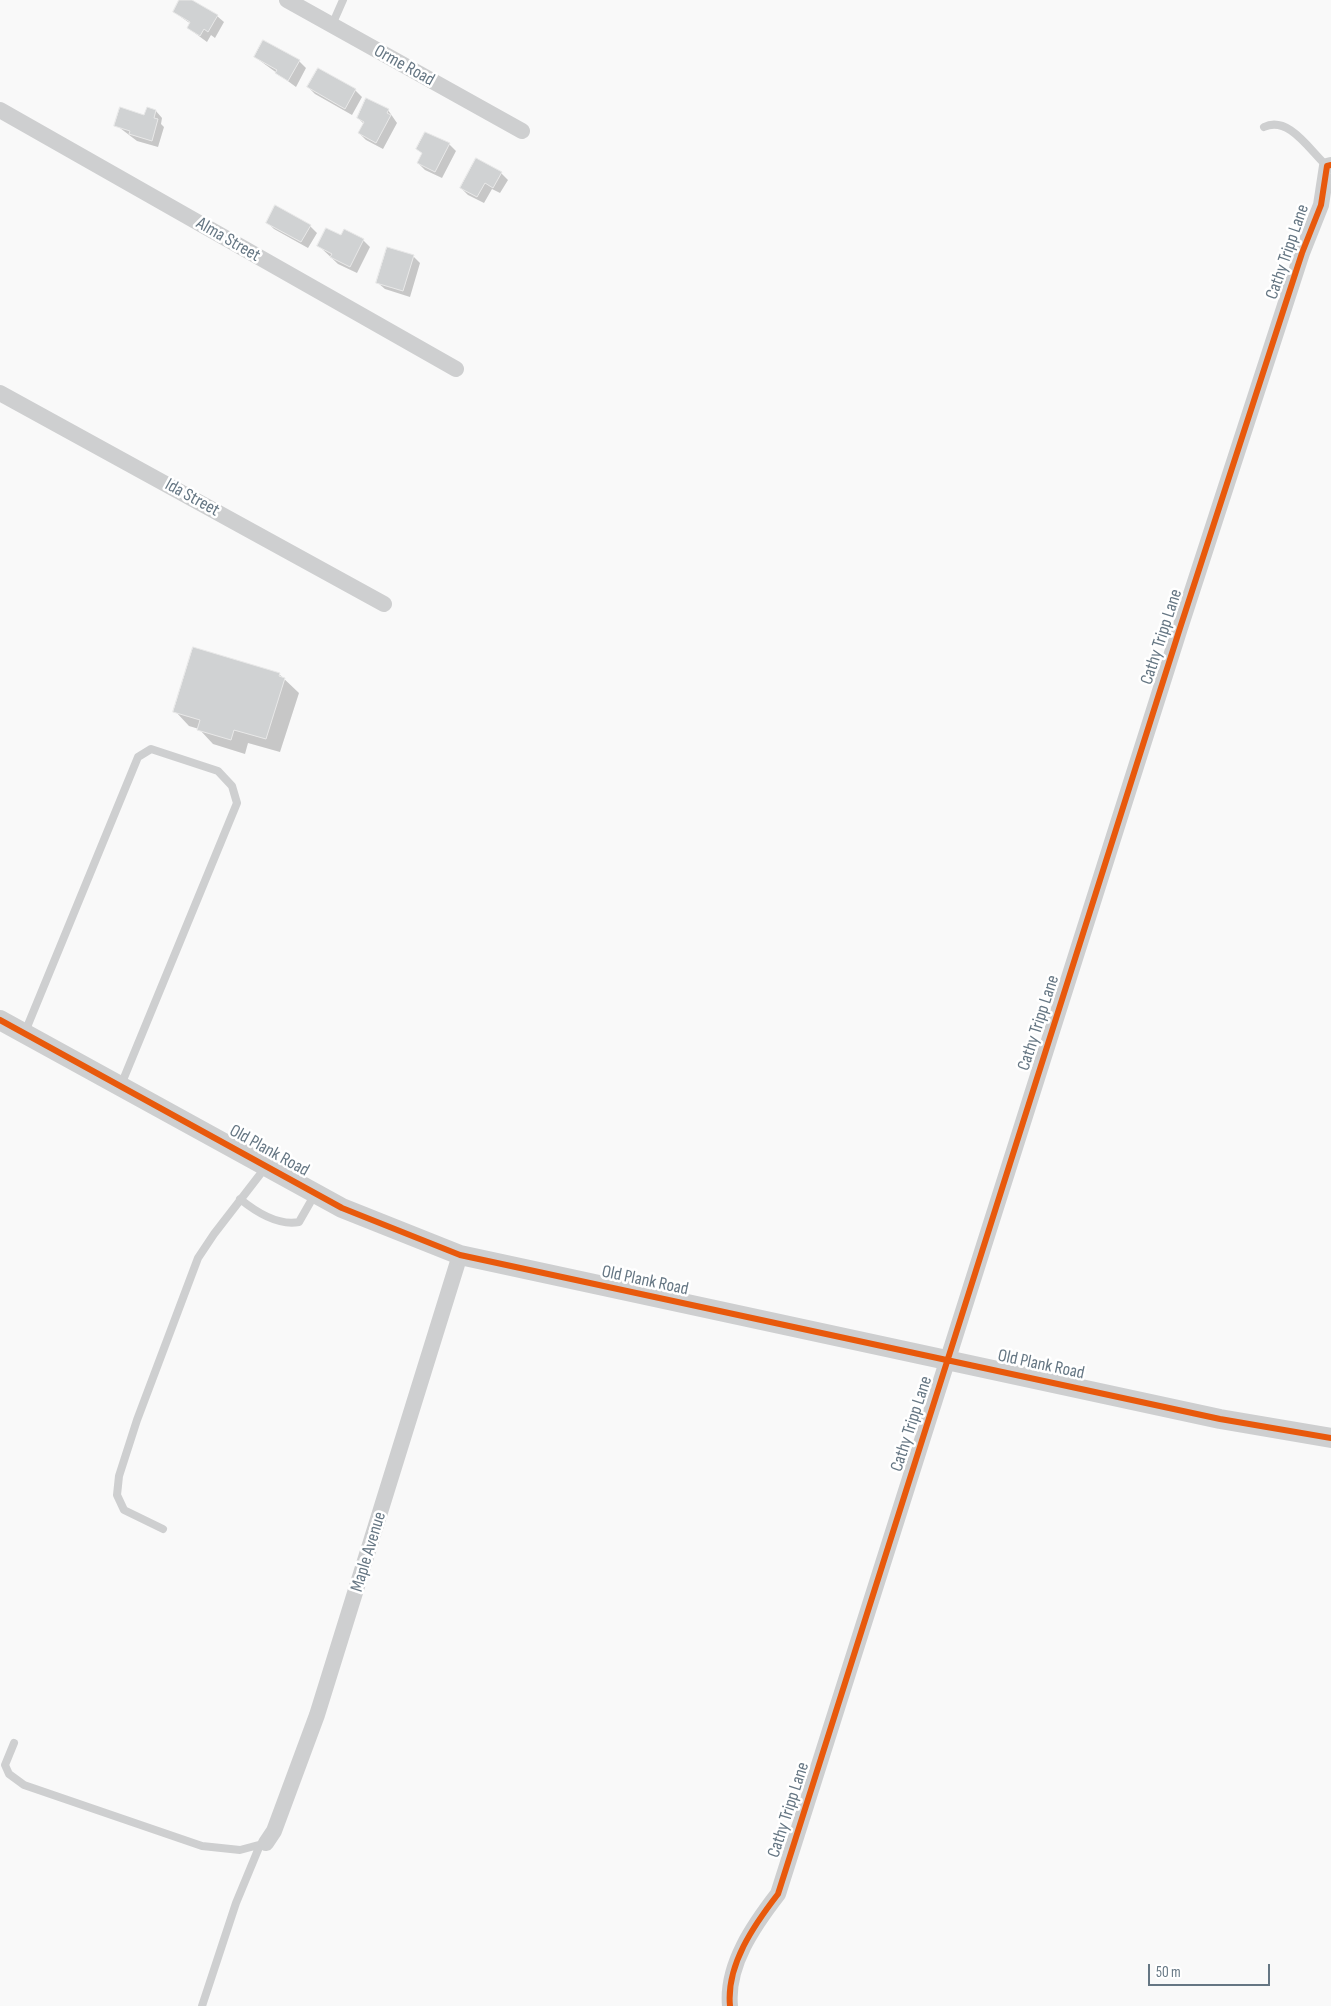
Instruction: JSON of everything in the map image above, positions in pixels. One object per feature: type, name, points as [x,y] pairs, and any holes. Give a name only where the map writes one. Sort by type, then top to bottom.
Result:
[{"type":"street","name":"Orme Road","points":[[286,0],[522,131]]},
{"type":"street","name":"Alma Street","points":[[0,110],[456,369]]},
{"type":"street","name":"Cathy Tripp Lane","points":[[730,2006],[729,1993],[734,1971],[751,1929],[778,1894],[1180,628],[1302,253],[1322,204],[1329,166]]},
{"type":"street","name":"Ida Street","points":[[0,393],[384,604]]},
{"type":"street","name":"Old Plank Road","points":[[0,1020],[342,1208],[460,1255],[1220,1419],[1331,1438]]},
{"type":"street","name":"Maple Avenue","points":[[263,1844],[274,1831],[320,1706],[460,1255]]},
{"type":"lane","points":[[332,25],[343,0]]},
{"type":"lane","points":[[1264,127],[1272,123],[1282,125],[1296,134],[1329,166]]},
{"type":"lane","points":[[24,1034],[138,758],[151,750],[218,771],[232,786],[237,803],[121,1086]]},
{"type":"lane","points":[[163,1529],[124,1510],[117,1495],[119,1476],[137,1420],[198,1258],[266,1166]]},
{"type":"lane","points":[[240,1199],[254,1210],[288,1224],[299,1222],[316,1194]]},
{"type":"lane","points":[[14,1743],[5,1765],[9,1774],[24,1785],[202,1846],[240,1850],[263,1844]]},
{"type":"lane","points":[[202,2006],[236,1903],[263,1844]]},
{"type":"building","points":[[179,0],[192,0],[218,15],[208,32],[204,29],[200,36],[187,28],[190,22],[173,12]]},
{"type":"building","points":[[263,40],[300,60],[288,81],[275,73],[277,70],[254,57]]},
{"type":"building","points":[[318,68],[356,89],[345,109],[307,87]]},
{"type":"building","points":[[366,98],[389,109],[387,113],[391,115],[376,143],[358,133],[364,122],[357,118]]},
{"type":"building","points":[[120,107],[144,115],[147,107],[156,110],[154,118],[158,119],[152,141],[129,134],[130,131],[114,126]]},
{"type":"building","points":[[425,132],[450,143],[435,172],[417,163],[422,153],[416,149]]},
{"type":"building","points":[[476,158],[502,172],[493,188],[485,183],[477,197],[460,188]]},
{"type":"building","points":[[275,205],[311,225],[301,242],[266,223]]},
{"type":"building","points":[[326,228],[341,235],[344,229],[364,239],[350,267],[330,257],[332,254],[317,246]]},
{"type":"building","points":[[387,247],[414,255],[403,291],[376,283]]},
{"type":"building","points":[[193,647],[280,673],[279,676],[285,678],[266,739],[234,730],[231,740],[197,730],[200,720],[173,712]]},
{"type":"cycle path","points":[[730,2006],[732,1976],[737,1961],[751,1932],[778,1894],[1180,628],[1302,253],[1321,205],[1327,166],[1331,165]]},
{"type":"cycle path","points":[[0,1020],[342,1208],[460,1255],[1220,1419],[1331,1438]]}]
